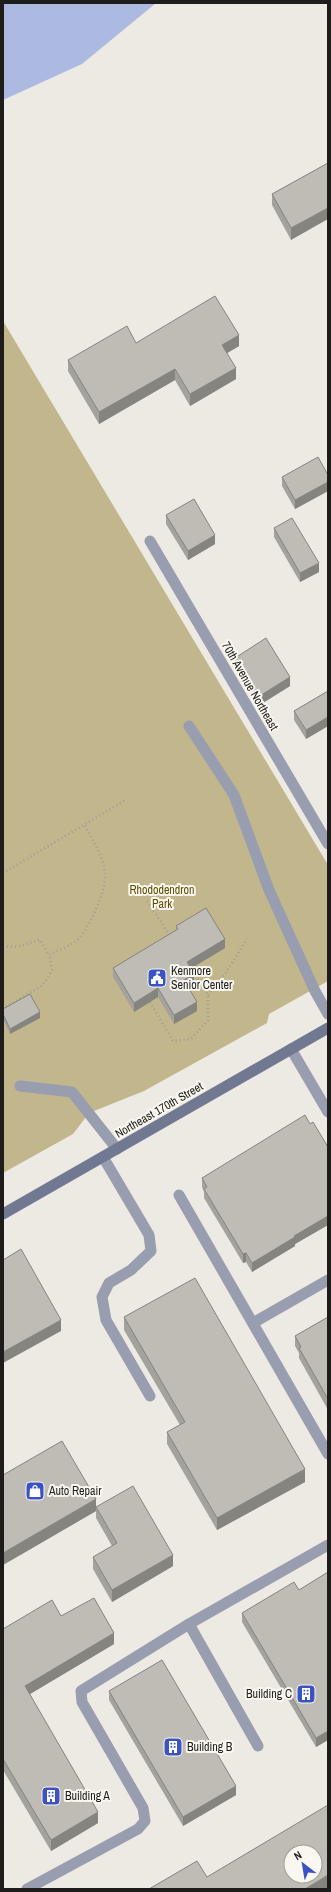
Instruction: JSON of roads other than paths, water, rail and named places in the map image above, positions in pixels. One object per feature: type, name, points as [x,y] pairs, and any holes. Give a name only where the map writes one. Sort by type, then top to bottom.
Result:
[{"type":"main road","name":"Northeast 170th Street","points":[[3,1214],[328,1028]]},
{"type":"street","name":"70th Avenue Northeast","points":[[150,541],[328,844]]},
{"type":"street","points":[[189,726],[234,795],[269,890],[315,991],[328,1014]]},
{"type":"street","points":[[291,1049],[328,1112]]},
{"type":"street","points":[[20,1086],[72,1092],[117,1149]]},
{"type":"street","points":[[103,1157],[149,1235],[151,1252],[132,1270],[108,1283],[102,1297],[106,1320],[150,1396]]},
{"type":"street","points":[[179,1195],[328,1454]]},
{"type":"street","points":[[252,1323],[328,1280]]},
{"type":"street","points":[[27,1889],[138,1829],[145,1820],[143,1808],[82,1702],[81,1691],[189,1624],[328,1545]]},
{"type":"street","points":[[189,1624],[258,1746]]},
{"type":"water","points":[[3,3],[156,3],[82,64],[3,100]]},
{"type":"place","name":"Kenmore Senior Center","points":[[157,978]]},
{"type":"place","name":"Auto Repair","points":[[35,1491]]},
{"type":"place","name":"Building C","points":[[306,1694]]},
{"type":"place","name":"Building B","points":[[173,1747]]},
{"type":"place","name":"Building A","points":[[51,1796]]},
{"type":"park label","name":"Rhododendron Park","points":[[162,897]]}]
